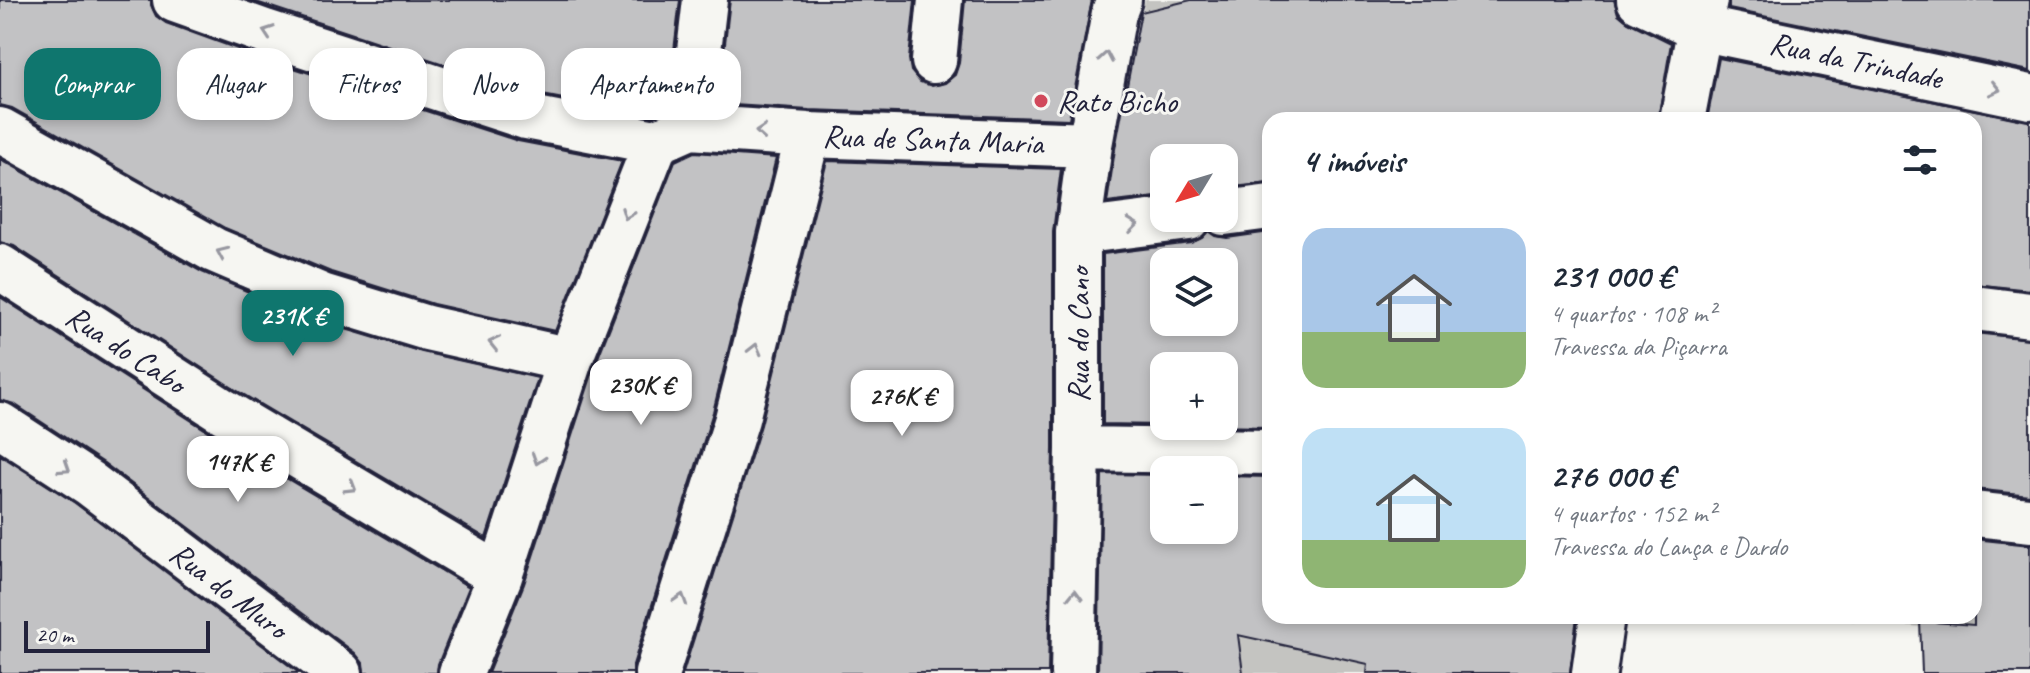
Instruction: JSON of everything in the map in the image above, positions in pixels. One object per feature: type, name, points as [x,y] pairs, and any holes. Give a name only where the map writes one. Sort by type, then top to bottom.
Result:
[{"type":"street","name":"Rua de Santa Maria","points":[[175,0],[526,117],[673,134],[808,135],[1090,145]]},
{"type":"street","points":[[461,673],[500,576],[570,360],[673,134],[705,0]]},
{"type":"street","points":[[934,61],[940,0]]},
{"type":"street","name":"Rua da Trindade","points":[[1639,0],[2030,97]]},
{"type":"street","name":"Rua do Cano","points":[[1073,673],[1078,449],[1078,232],[1090,145],[1129,4]]},
{"type":"street","points":[[1684,112],[1702,14]]},
{"type":"street","points":[[0,130],[214,250],[322,296],[427,328],[570,360]]},
{"type":"street","points":[[657,673],[737,419],[808,135]]},
{"type":"street","points":[[1238,211],[1262,208]]},
{"type":"street","points":[[1078,232],[1150,223]]},
{"type":"street","name":"Rua do Cabo","points":[[0,267],[223,411],[500,576]]},
{"type":"street","points":[[1982,309],[2030,315]]},
{"type":"street","name":"Rua do Muro","points":[[0,425],[89,483],[340,673]]},
{"type":"street","points":[[1078,449],[1262,452]]},
{"type":"street","points":[[1982,515],[2030,520]]},
{"type":"street","points":[[1594,673],[1601,624]]},
{"type":"building","points":[[0,0],[151,0],[156,16],[166,23],[235,48],[177,48],[177,120],[293,120],[293,68],[309,73],[309,120],[427,120],[427,111],[443,117],[443,120],[454,120],[518,141],[622,161],[555,331],[433,304],[331,272],[225,228],[33,120],[161,120],[161,48],[24,48],[24,115],[0,105]]},
{"type":"building","points":[[250,0],[680,0],[674,48],[561,48],[561,99],[545,95],[545,48],[443,48],[443,64],[427,58],[427,48],[396,48]]},
{"type":"building","points":[[730,0],[915,0],[909,59],[911,71],[920,82],[932,86],[945,83],[955,75],[965,0],[1092,0],[1069,119],[741,106],[741,48],[724,48]]},
{"type":"building","points":[[1191,0],[1614,0],[1618,14],[1628,22],[1671,43],[1659,112],[1262,112],[1262,184],[1238,186],[1238,144],[1150,144],[1150,198],[1107,203],[1141,12]]},
{"type":"building","points":[[1729,0],[2030,0],[2030,71],[1729,9]]},
{"type":"building","points":[[1719,58],[2030,121],[2030,290],[1982,285],[1982,112],[1709,112]]},
{"type":"building","points":[[694,152],[776,158],[713,412],[633,673],[488,673],[524,584],[594,368],[675,161]]},
{"type":"building","points":[[0,159],[202,272],[312,319],[422,352],[538,378],[486,538],[236,390],[14,246],[0,242]]},
{"type":"building","points":[[827,161],[1061,169],[1053,232],[1053,449],[1048,673],[683,673],[761,425]]},
{"type":"building","points":[[1207,232],[1227,238],[1262,233],[1262,427],[1238,426],[1238,352],[1150,352],[1150,425],[1103,424],[1103,254],[1150,248],[1150,336],[1238,336],[1238,248],[1151,248],[1191,243]]},
{"type":"building","points":[[0,297],[209,432],[469,587],[437,673],[364,673],[363,663],[355,653],[104,463],[14,404],[0,400]]},
{"type":"building","points":[[1982,334],[2030,339],[2030,495],[1982,490]]},
{"type":"building","points":[[0,455],[75,503],[299,673],[0,673]]},
{"type":"building","points":[[1102,474],[1150,475],[1150,544],[1238,544],[1238,476],[1262,477],[1262,624],[1576,624],[1570,673],[1367,673],[1368,664],[1238,635],[1243,673],[1098,673]]},
{"type":"building","points":[[1982,540],[2030,545],[2030,673],[1922,673],[1920,624],[1982,624]]},
{"type":"place","name":"Rato Bicho","points":[[1041,101]]}]
